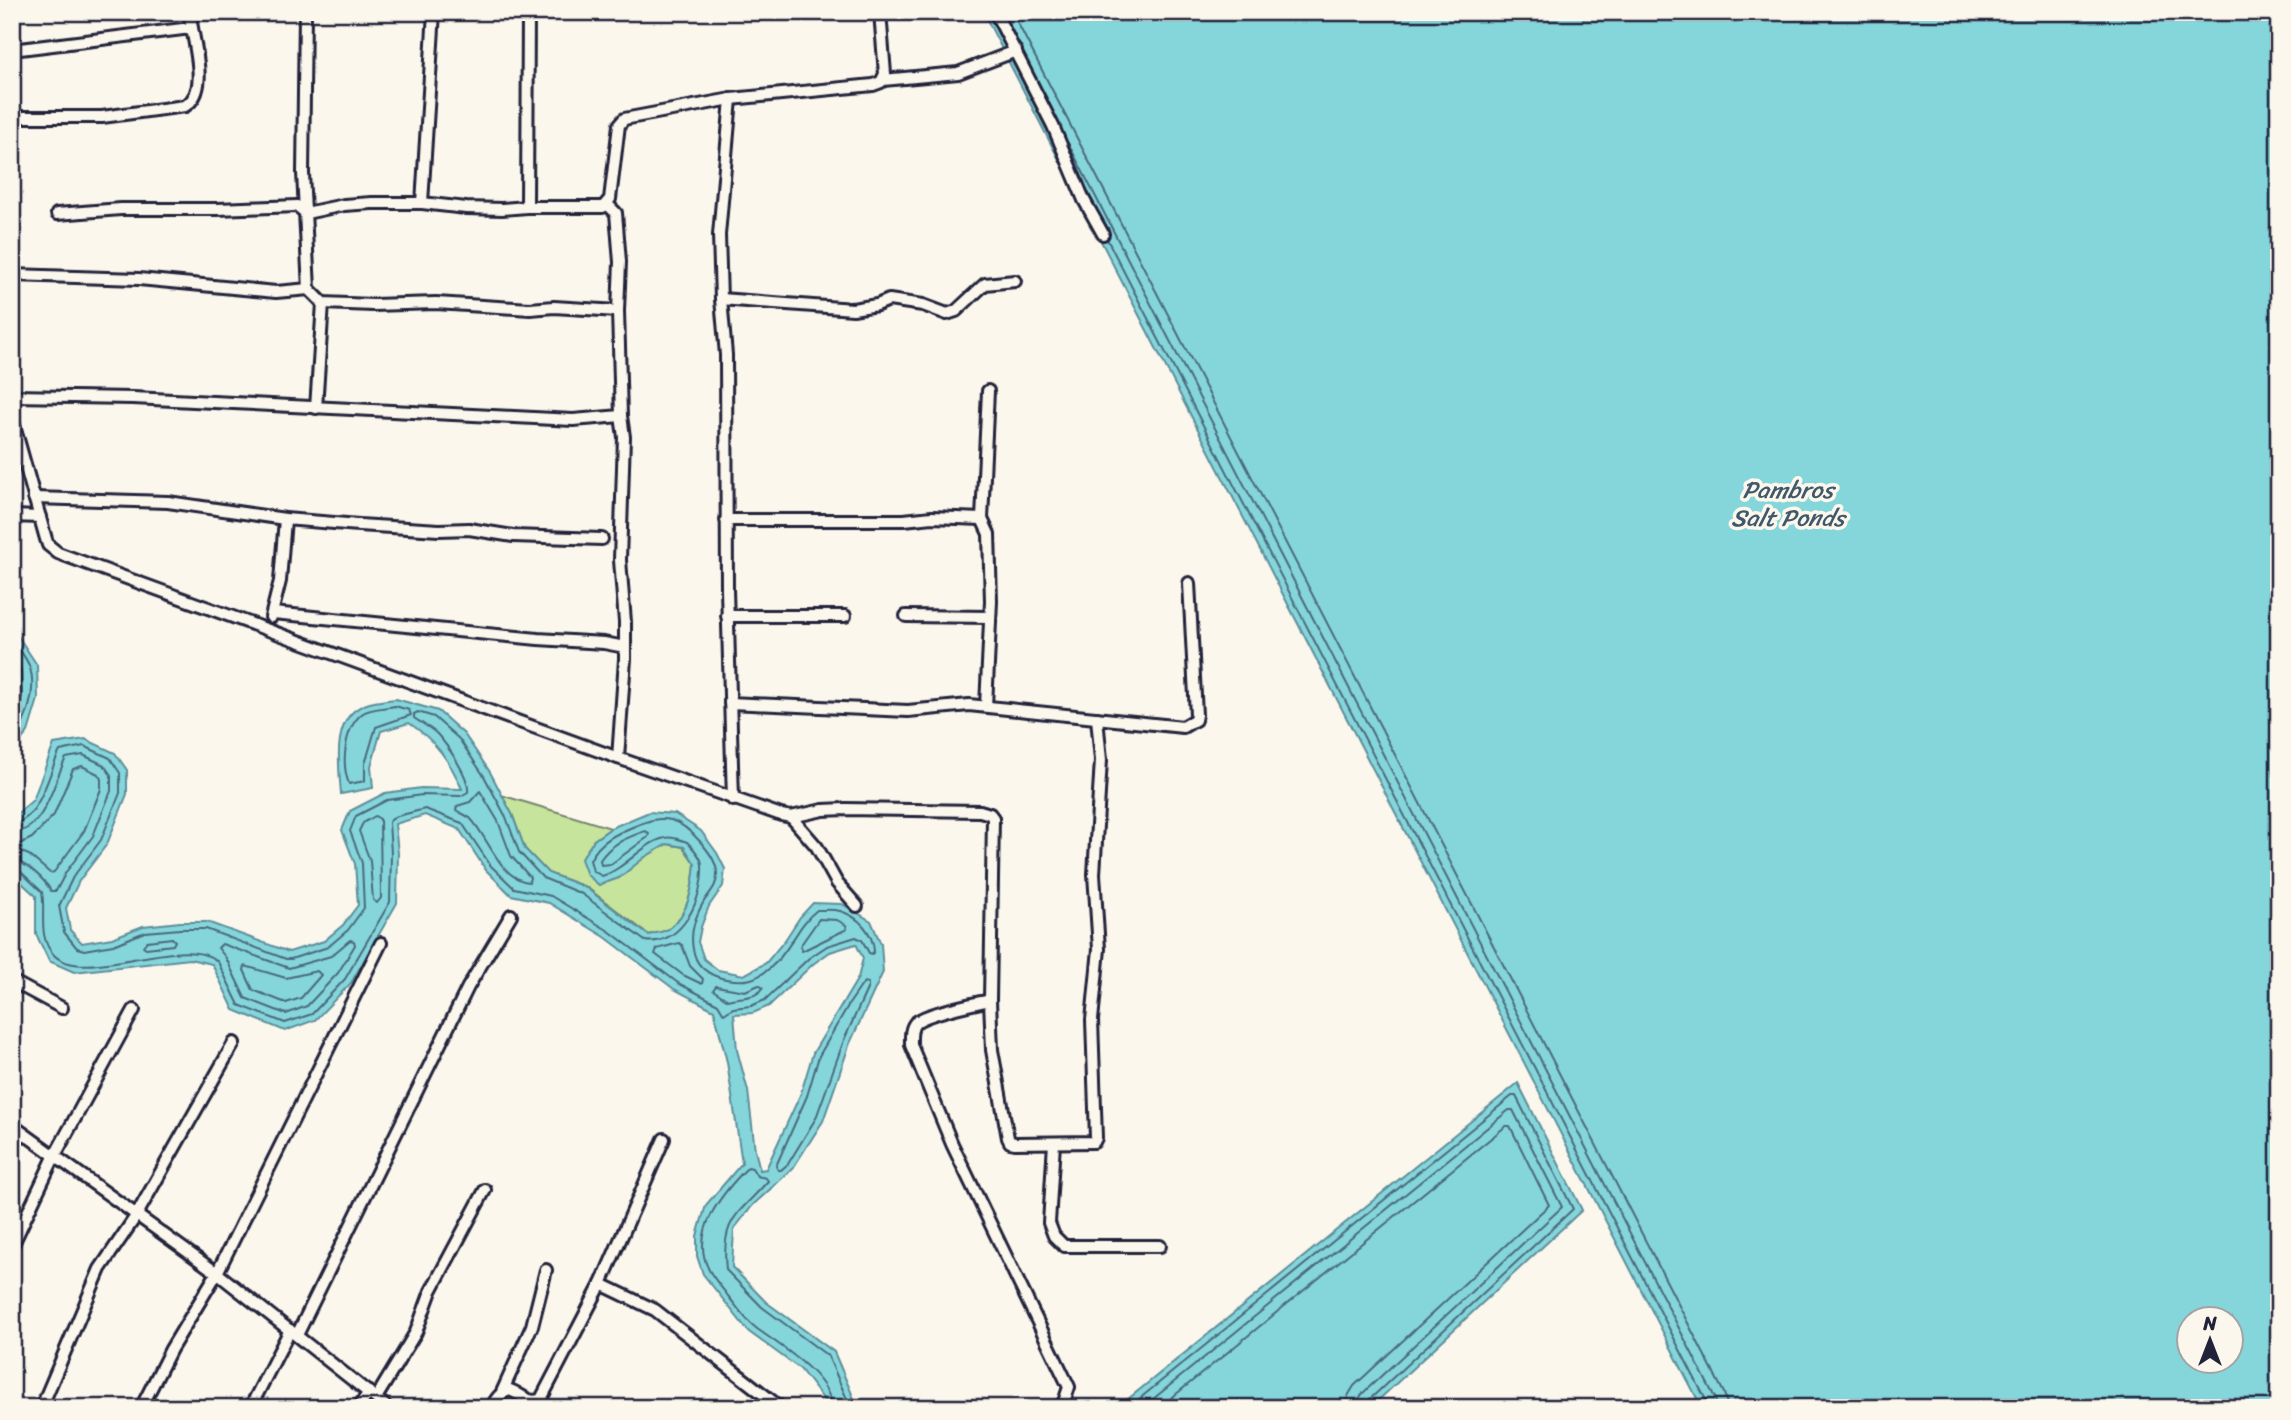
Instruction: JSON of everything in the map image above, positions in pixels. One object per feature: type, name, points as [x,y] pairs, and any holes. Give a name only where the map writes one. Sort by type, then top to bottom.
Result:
[{"type":"street","points":[[12,117],[102,117],[186,106],[193,102],[200,82],[190,12]]},
{"type":"street","points":[[305,12],[303,173],[309,289],[323,303],[436,303],[618,311]]},
{"type":"street","points":[[422,203],[434,12]]},
{"type":"street","points":[[527,207],[528,12]]},
{"type":"street","points":[[880,12],[885,74],[883,80]]},
{"type":"street","points":[[995,12],[1053,126],[1084,200],[1102,234]]},
{"type":"street","points":[[12,50],[191,28]]},
{"type":"street","points":[[607,204],[612,190],[619,125],[624,119],[731,99],[873,85],[883,80],[958,73],[1016,51]]},
{"type":"street","points":[[731,99],[719,235],[726,355],[727,616],[733,800]]},
{"type":"street","points":[[57,214],[121,209],[297,206],[306,213],[344,205],[422,203],[502,209],[596,208],[607,204]]},
{"type":"street","points":[[607,204],[616,213],[620,262],[618,311],[624,437],[620,560],[625,647],[618,758]]},
{"type":"street","points":[[12,275],[139,279],[276,292],[309,289]]},
{"type":"street","points":[[721,299],[853,309],[890,300],[923,305],[947,314],[956,311],[985,284],[1015,281]]},
{"type":"street","points":[[316,408],[323,303]]},
{"type":"street","points":[[985,706],[990,617],[989,534],[982,519],[988,391]]},
{"type":"street","points":[[12,396],[133,398],[573,420],[621,416]]},
{"type":"street","points":[[12,418],[15,444],[48,545],[58,553],[733,800],[791,817],[823,810],[845,809],[979,811],[990,814],[993,818],[990,1000],[992,1051],[1008,1138],[1015,1143],[1094,1142],[1096,1138],[1092,1020],[1099,949],[1094,874],[1101,760],[1097,718]]},
{"type":"street","points":[[34,498],[168,502],[285,519],[425,530],[469,529],[513,536],[602,539]]},
{"type":"street","points":[[12,516],[40,517]]},
{"type":"street","points":[[726,520],[904,520],[932,517],[982,519]]},
{"type":"street","points":[[267,629],[280,581],[285,519]]},
{"type":"street","points":[[730,703],[908,711],[969,705],[1183,727],[1195,720],[1196,715],[1189,583]]},
{"type":"street","points":[[273,612],[625,647]]},
{"type":"street","points":[[727,616],[845,616]]},
{"type":"street","points":[[906,616],[990,617]]},
{"type":"street","points":[[791,817],[817,847],[837,883],[857,906]]},
{"type":"street","points":[[250,1408],[293,1332],[468,987],[511,915]]},
{"type":"street","points":[[141,1408],[171,1349],[217,1273],[381,943]]},
{"type":"street","points":[[12,981],[61,1008]]},
{"type":"street","points":[[990,1000],[918,1021],[911,1031],[911,1045],[952,1144],[1069,1387],[1064,1402],[1058,1408]]},
{"type":"street","points":[[12,1246],[54,1157],[134,1010]]},
{"type":"street","points":[[41,1408],[100,1269],[136,1216],[234,1043]]},
{"type":"street","points":[[12,1125],[217,1273],[388,1408]]},
{"type":"street","points":[[502,1392],[510,1390],[535,1402],[541,1399],[601,1284],[664,1139]]},
{"type":"street","points":[[1054,1143],[1049,1223],[1054,1236],[1064,1246],[1160,1246]]},
{"type":"street","points":[[358,1408],[372,1395],[416,1332],[431,1291],[485,1190]]},
{"type":"street","points":[[491,1408],[502,1392],[532,1326],[546,1270]]},
{"type":"street","points":[[601,1284],[656,1310],[781,1408]]},
{"type":"green space","points":[[501,795],[611,828],[594,840],[645,857],[667,844],[683,847],[695,864],[689,898],[677,922],[669,929],[649,935],[586,887],[548,873],[525,849],[512,814]]},
{"type":"water","name":"Pambros Salt Ponds","points":[[983,12],[2279,12],[2279,1408],[1702,1408]]},
{"type":"water","points":[[12,627],[37,665],[38,699],[28,732],[12,751],[14,694]]},
{"type":"water","points":[[396,699],[438,711],[464,734],[490,772],[512,814],[525,849],[548,873],[585,887],[648,935],[670,928],[686,907],[695,864],[684,847],[667,844],[645,857],[619,878],[599,885],[587,875],[581,859],[594,840],[611,828],[649,812],[675,814],[701,831],[725,869],[723,886],[709,906],[698,942],[704,959],[718,970],[744,975],[766,963],[813,903],[842,904],[871,921],[881,944],[883,972],[850,1043],[823,1121],[793,1168],[753,1205],[734,1229],[732,1267],[766,1302],[834,1352],[858,1408],[826,1408],[824,1400],[800,1369],[749,1332],[703,1274],[697,1256],[697,1236],[706,1205],[742,1163],[727,1062],[714,1010],[674,989],[605,937],[549,903],[511,895],[486,870],[459,829],[425,815],[395,824],[398,853],[397,903],[351,983],[315,1020],[285,1031],[234,1010],[212,964],[190,959],[74,972],[49,961],[36,934],[36,896],[12,874],[12,818],[33,800],[54,744],[85,739],[115,753],[127,770],[127,794],[107,844],[79,881],[66,908],[70,930],[82,943],[112,938],[143,926],[207,922],[289,952],[324,941],[343,925],[358,905],[355,864],[342,830],[350,811],[385,793],[421,788],[462,789],[441,752],[409,723],[381,731],[371,766],[373,788],[341,794],[339,744],[346,720],[353,711],[364,705]],"holes":[[[856,944],[863,958],[858,978],[813,1053],[801,1093],[766,1169],[760,1170],[748,1091],[737,1050],[734,1014],[753,1013],[769,1006],[813,964],[830,952]]]},
{"type":"water","points":[[1518,1083],[1582,1210],[1370,1408],[1117,1408]]}]
